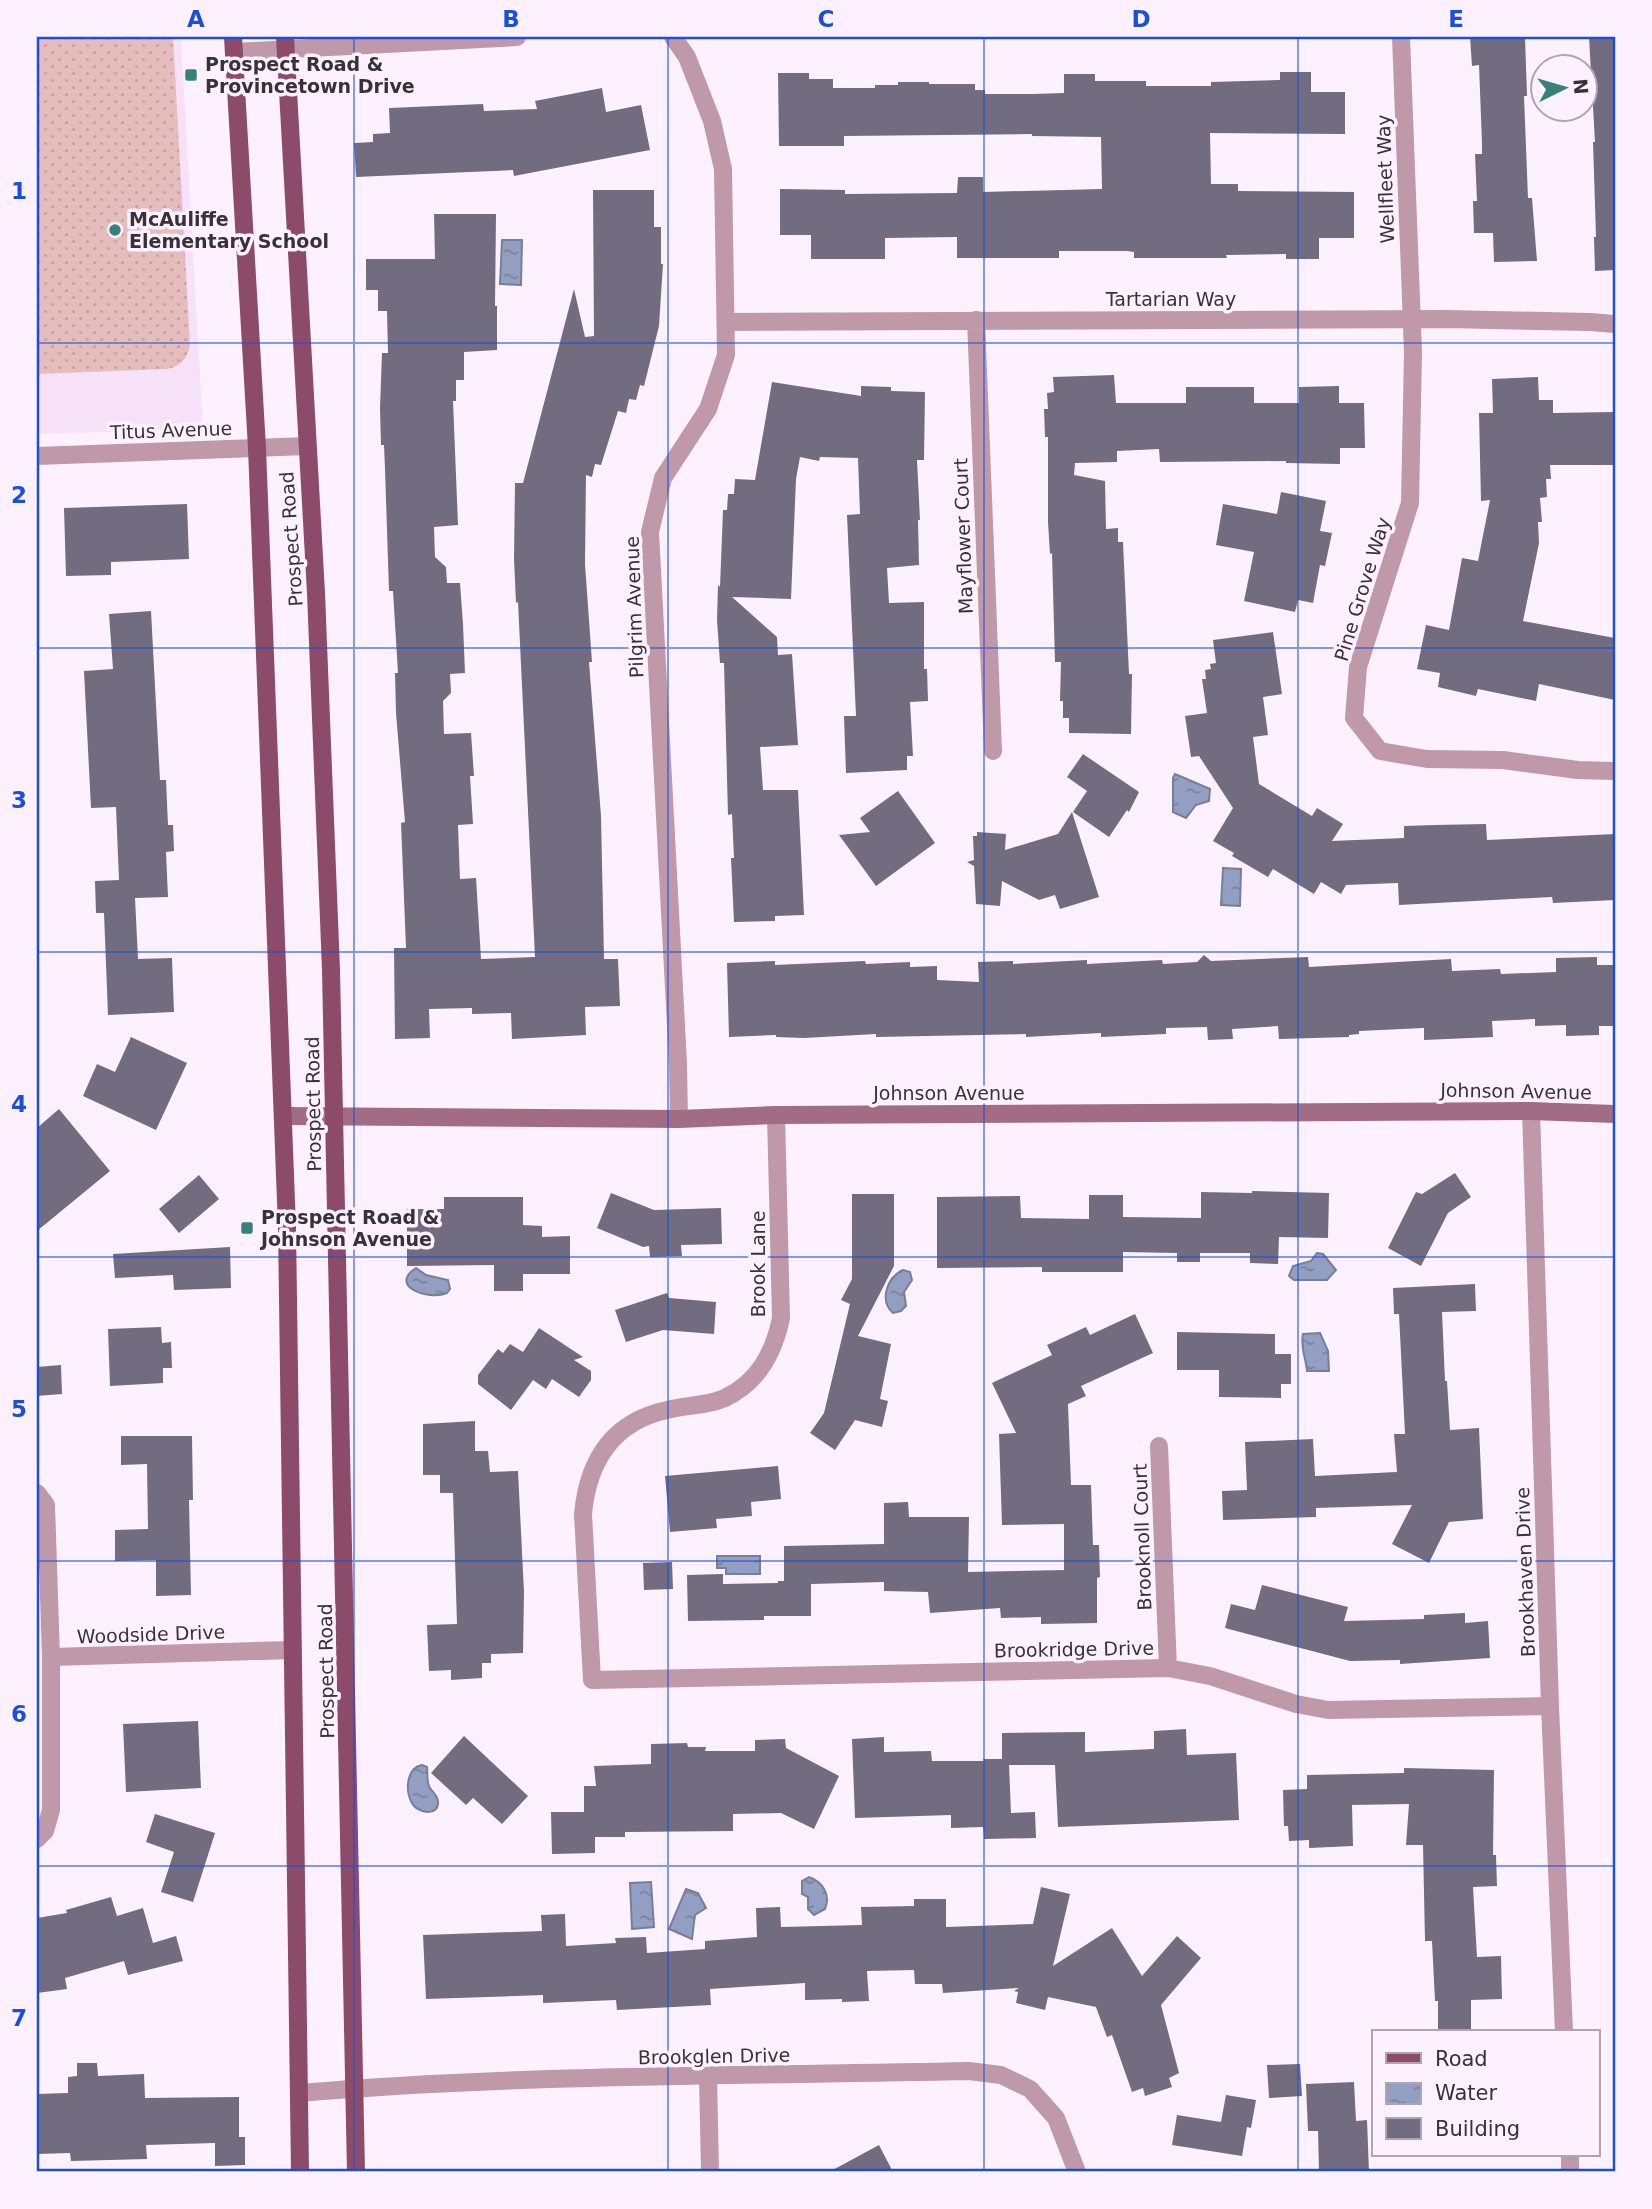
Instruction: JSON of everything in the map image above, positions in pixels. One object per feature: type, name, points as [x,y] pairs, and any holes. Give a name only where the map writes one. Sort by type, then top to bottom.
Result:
[{"type":"main road","name":"Prospect Road","points":[[285,43],[317,607],[331,970],[356,2172]]},
{"type":"main road","name":"Prospect Road","points":[[233,44],[257,448],[283,1116],[300,2172]]},
{"type":"street","points":[[233,44],[517,37]]},
{"type":"street","name":"Pilgrim Avenue","points":[[673,37],[687,57],[707,108],[723,169],[726,322],[726,355],[708,409],[663,478],[650,532],[679,1119]]},
{"type":"street","name":"Wellfleet Way","points":[[1401,37],[1412,320]]},
{"type":"street","name":"Mayflower Court","points":[[976,320],[993,751]]},
{"type":"street","name":"Tartarian Way","points":[[726,322],[1412,320],[1590,321],[1615,324]]},
{"type":"street","name":"Pine Grove Way","points":[[1412,320],[1410,503],[1358,667],[1354,718],[1380,751],[1427,760],[1503,760],[1578,770],[1615,771]]},
{"type":"street","name":"Titus Avenue","points":[[37,456],[307,446]]},
{"type":"street","name":"Johnson Avenue","points":[[283,1116],[679,1119],[776,1115],[1531,1111],[1615,1114]]},
{"type":"street","name":"Brookhaven Drive","points":[[1531,1111],[1550,1706],[1564,2030]]},
{"type":"street","name":"Brook Lane","points":[[592,1680],[583,1514],[585,1491],[592,1468],[607,1444],[628,1425],[649,1415],[725,1398],[747,1384],[766,1363],[776,1343],[781,1318],[776,1115]]},
{"type":"street","name":"Brooknoll Court","points":[[1159,1446],[1168,1668]]},
{"type":"street","name":"Woodside Drive","points":[[37,1493],[46,1505],[51,1657],[293,1650]]},
{"type":"street","points":[[37,1839],[45,1831],[51,1810],[51,1657]]},
{"type":"street","name":"Brookridge Drive","points":[[592,1680],[1168,1668],[1210,1676],[1296,1704],[1328,1710],[1550,1706]]},
{"type":"street","name":"Brookglen Drive","points":[[299,2093],[398,2085],[708,2076],[969,2071],[1001,2074],[1030,2089],[1056,2118],[1077,2172]]},
{"type":"street","points":[[708,2076],[710,2172]]},
{"type":"shaded area","name":"McAuliffe Elementary School","points":[[37,37],[181,37],[203,429],[37,434]]},
{"type":"shaded area","name":"McAuliffe Elementary School","points":[[37,37],[173,37],[190,345],[185,358],[176,366],[167,369],[37,374]]},
{"type":"water","points":[[502,240],[522,240],[521,285],[500,284]]},
{"type":"water","points":[[1175,774],[1210,789],[1209,801],[1196,805],[1186,818],[1173,812]]},
{"type":"water","points":[[1223,868],[1241,869],[1240,906],[1221,905]]},
{"type":"water","points":[[1317,1253],[1323,1254],[1336,1270],[1327,1280],[1294,1280],[1289,1276],[1293,1266],[1311,1261]]},
{"type":"water","points":[[416,1268],[426,1275],[448,1280],[450,1289],[439,1295],[414,1290],[406,1281]]},
{"type":"water","points":[[903,1270],[910,1272],[912,1280],[904,1292],[906,1306],[893,1313],[886,1302],[887,1290],[897,1273]]},
{"type":"water","points":[[1320,1333],[1328,1351],[1329,1371],[1307,1371],[1303,1334]]},
{"type":"water","points":[[717,1556],[760,1556],[760,1574],[726,1574],[726,1568],[717,1568]]},
{"type":"water","points":[[422,1765],[427,1767],[429,1786],[438,1800],[436,1810],[424,1812],[414,1806],[409,1795],[410,1776]]},
{"type":"water","points":[[809,1877],[822,1886],[827,1899],[825,1909],[814,1915],[808,1909],[808,1897],[802,1894],[802,1881]]},
{"type":"water","points":[[651,1882],[654,1927],[632,1929],[630,1883]]},
{"type":"water","points":[[686,1889],[698,1893],[706,1908],[695,1915],[692,1939],[669,1929]]},
{"type":"building","points":[[1470,37],[1525,37],[1528,198],[1532,198],[1537,261],[1494,262],[1493,233],[1474,233],[1473,201],[1477,201],[1475,154],[1482,154],[1482,143],[1479,65],[1472,66]]},
{"type":"building","points":[[1589,37],[1615,37],[1615,270],[1595,271],[1593,142],[1594,122],[1600,122],[1600,52],[1590,52]]},
{"type":"building","points":[[1280,72],[1311,72],[1311,92],[1345,92],[1345,134],[1210,133],[1211,184],[1238,184],[1238,191],[1354,192],[1354,238],[1319,238],[1319,259],[1286,259],[1286,254],[1226,255],[1227,258],[1134,258],[1134,252],[1127,251],[1059,251],[1059,258],[957,258],[957,237],[885,238],[885,259],[811,259],[811,235],[780,235],[780,189],[845,190],[845,194],[957,193],[958,177],[983,177],[983,192],[1102,189],[1101,137],[1032,134],[844,136],[844,146],[779,146],[778,73],[809,73],[809,79],[833,79],[833,88],[875,88],[875,85],[898,85],[898,82],[929,82],[975,84],[975,90],[985,90],[985,94],[1033,94],[1064,93],[1064,74],[1095,74],[1095,81],[1146,81],[1146,86],[1211,86],[1211,82],[1280,80]]},
{"type":"building","points":[[602,88],[606,112],[641,105],[650,150],[514,176],[513,170],[356,177],[354,143],[373,142],[373,134],[390,133],[389,108],[483,104],[484,111],[537,109],[535,101]]},
{"type":"building","points":[[593,190],[654,190],[654,227],[661,227],[663,264],[659,326],[644,386],[640,385],[636,400],[629,399],[626,413],[618,411],[601,465],[595,464],[592,477],[586,475],[585,564],[592,662],[589,662],[601,816],[604,959],[618,959],[620,1006],[585,1007],[586,1035],[512,1039],[511,1013],[472,1014],[472,1008],[429,1009],[430,1038],[395,1039],[394,948],[406,948],[401,823],[405,822],[396,713],[395,673],[398,673],[393,591],[389,591],[384,445],[381,445],[382,353],[388,353],[387,311],[378,311],[378,290],[366,290],[366,259],[435,259],[434,214],[496,214],[497,350],[464,352],[464,380],[456,380],[456,401],[453,401],[458,525],[434,527],[435,557],[446,567],[447,583],[460,583],[463,624],[465,673],[450,674],[451,693],[443,701],[444,734],[471,733],[473,824],[458,825],[460,879],[476,878],[481,959],[535,957],[514,559],[515,483],[523,483],[574,289],[585,337],[594,336]]},
{"type":"building","points":[[1114,375],[1116,403],[1186,403],[1186,387],[1254,387],[1254,403],[1299,403],[1299,387],[1339,386],[1339,403],[1364,403],[1365,448],[1340,448],[1340,464],[1286,461],[1160,462],[1159,449],[1117,451],[1117,462],[1075,463],[1074,475],[1105,481],[1106,529],[1118,528],[1118,542],[1123,542],[1129,674],[1132,674],[1131,734],[1069,733],[1069,718],[1063,718],[1063,701],[1060,701],[1061,662],[1055,662],[1052,553],[1050,554],[1048,522],[1048,437],[1045,437],[1044,409],[1048,409],[1047,393],[1054,392],[1053,377]]},
{"type":"building","points":[[1538,377],[1539,400],[1553,400],[1553,413],[1615,412],[1615,465],[1550,465],[1551,479],[1546,479],[1547,497],[1540,498],[1542,522],[1538,522],[1539,543],[1523,621],[1615,638],[1615,700],[1539,684],[1536,701],[1478,689],[1476,696],[1438,687],[1440,673],[1417,669],[1426,625],[1449,630],[1462,558],[1478,561],[1490,500],[1481,501],[1479,413],[1493,413],[1492,379]]},
{"type":"building","points":[[772,382],[861,396],[861,386],[891,387],[891,391],[925,392],[924,460],[917,460],[919,565],[887,568],[889,603],[924,602],[924,669],[927,669],[928,701],[910,702],[913,756],[907,756],[907,770],[846,773],[844,716],[856,716],[847,515],[860,514],[858,458],[820,457],[819,461],[800,457],[796,479],[791,599],[732,597],[777,637],[778,655],[792,654],[798,745],[760,747],[763,790],[798,790],[804,915],[775,916],[775,921],[734,922],[731,858],[734,858],[732,814],[728,815],[724,663],[720,663],[717,620],[723,510],[727,510],[728,494],[734,494],[735,479],[755,480]]},
{"type":"building","points":[[1281,492],[1326,501],[1320,531],[1332,533],[1325,566],[1320,565],[1313,603],[1298,600],[1295,612],[1244,601],[1254,552],[1216,545],[1223,504],[1277,514]]},
{"type":"building","points":[[187,504],[189,559],[111,562],[111,575],[66,576],[64,508]]},
{"type":"building","points":[[151,611],[160,780],[166,780],[168,825],[173,825],[174,851],[166,852],[168,897],[135,898],[138,959],[172,958],[174,1012],[108,1015],[104,913],[96,913],[95,881],[119,880],[116,807],[91,808],[84,671],[113,669],[109,614]]},
{"type":"building","points":[[1273,632],[1282,694],[1263,697],[1268,735],[1253,737],[1259,784],[1312,816],[1317,808],[1343,824],[1332,841],[1404,838],[1404,826],[1435,825],[1486,824],[1487,840],[1615,834],[1615,900],[1553,903],[1552,897],[1399,905],[1398,883],[1346,885],[1341,894],[1321,882],[1314,894],[1273,869],[1268,877],[1232,856],[1234,853],[1213,841],[1233,808],[1199,756],[1191,757],[1185,716],[1207,713],[1202,679],[1206,679],[1205,670],[1211,669],[1210,664],[1216,663],[1213,640]]},
{"type":"building","points":[[1083,754],[1139,792],[1129,812],[1127,810],[1109,837],[1073,812],[1087,791],[1067,777]]},
{"type":"building","points":[[898,791],[935,843],[876,886],[839,835],[870,832],[860,818]]},
{"type":"building","points":[[1072,812],[1099,897],[1060,909],[1055,895],[1039,900],[1002,881],[1000,906],[976,904],[974,866],[967,862],[974,860],[973,836],[977,836],[977,832],[1006,834],[1005,850],[1058,834]]},
{"type":"building","points":[[1204,955],[1211,961],[1308,957],[1309,967],[1451,959],[1452,971],[1500,969],[1501,974],[1556,972],[1556,958],[1597,957],[1597,965],[1615,965],[1615,1026],[1599,1026],[1599,1035],[1566,1036],[1566,1025],[1535,1026],[1535,1019],[1492,1021],[1493,1037],[1424,1040],[1424,1028],[1359,1031],[1359,1034],[1349,1037],[1279,1039],[1278,1026],[1232,1029],[1233,1039],[1208,1040],[1207,1027],[1166,1028],[1166,1034],[1101,1037],[1101,1033],[1026,1037],[1026,1034],[876,1037],[876,1034],[804,1038],[776,1035],[729,1037],[727,963],[775,961],[775,965],[910,962],[910,967],[937,966],[937,980],[979,982],[978,962],[1013,961],[1013,964],[1087,960],[1087,964],[1162,960],[1163,964],[1197,962]]},
{"type":"building","points":[[131,1037],[187,1063],[156,1130],[83,1096],[97,1064],[115,1072]]},
{"type":"building","points":[[59,1109],[110,1171],[37,1231],[37,1128]]},
{"type":"building","points":[[1455,1173],[1471,1197],[1448,1213],[1421,1266],[1388,1248],[1416,1192],[1422,1194]]},
{"type":"building","points":[[199,1175],[219,1199],[179,1233],[159,1209]]},
{"type":"building","points":[[1201,1192],[1329,1193],[1328,1238],[1279,1237],[1278,1264],[1250,1263],[1250,1253],[1200,1253],[1200,1262],[1177,1262],[1177,1253],[1123,1252],[1123,1272],[1042,1272],[1042,1267],[937,1268],[937,1197],[1020,1196],[1021,1218],[1089,1219],[1089,1195],[1123,1195],[1123,1217],[1201,1218]]},
{"type":"building","points":[[611,1193],[654,1210],[721,1208],[722,1244],[681,1245],[682,1256],[650,1257],[649,1246],[643,1247],[597,1228]]},
{"type":"building","points":[[852,1194],[894,1194],[894,1266],[858,1336],[891,1344],[880,1399],[888,1401],[882,1427],[855,1420],[835,1450],[810,1433],[824,1413],[850,1304],[841,1300],[852,1279]]},
{"type":"building","points":[[444,1197],[523,1197],[523,1225],[542,1226],[542,1237],[570,1236],[570,1274],[523,1274],[523,1291],[494,1291],[494,1265],[407,1266],[407,1209],[444,1209]]},
{"type":"building","points":[[230,1247],[231,1288],[174,1290],[173,1275],[115,1278],[113,1254]]},
{"type":"building","points":[[1475,1284],[1476,1311],[1442,1312],[1450,1430],[1479,1428],[1483,1519],[1449,1522],[1429,1563],[1392,1544],[1412,1505],[1316,1508],[1316,1517],[1223,1520],[1222,1491],[1247,1490],[1245,1442],[1313,1439],[1315,1476],[1397,1472],[1394,1434],[1405,1434],[1399,1314],[1394,1314],[1393,1288]]},
{"type":"building","points":[[667,1293],[669,1298],[716,1302],[714,1334],[663,1330],[626,1342],[615,1310]]},
{"type":"building","points":[[1135,1314],[1153,1353],[1081,1386],[1086,1396],[1068,1404],[1071,1485],[1091,1485],[1093,1545],[1099,1545],[1097,1623],[1041,1624],[1041,1617],[1001,1618],[1000,1608],[930,1613],[928,1592],[884,1591],[884,1582],[811,1584],[811,1616],[688,1621],[687,1575],[723,1574],[723,1584],[784,1581],[784,1546],[884,1544],[884,1503],[908,1502],[909,1517],[969,1517],[968,1572],[1064,1570],[1064,1524],[1002,1525],[999,1434],[1016,1433],[992,1383],[1052,1355],[1047,1345],[1086,1327],[1090,1335]]},
{"type":"building","points":[[161,1327],[162,1343],[171,1342],[172,1368],[163,1368],[163,1383],[110,1386],[108,1329]]},
{"type":"building","points":[[539,1328],[583,1357],[574,1360],[591,1371],[591,1380],[579,1397],[552,1379],[546,1389],[533,1380],[511,1410],[478,1384],[478,1375],[498,1349],[503,1353],[510,1344],[523,1352]]},
{"type":"building","points":[[1177,1332],[1275,1334],[1275,1354],[1291,1354],[1291,1384],[1281,1384],[1281,1398],[1219,1397],[1219,1370],[1177,1370]]},
{"type":"building","points":[[61,1365],[62,1394],[37,1396],[37,1367]]},
{"type":"building","points":[[475,1421],[475,1451],[488,1451],[490,1472],[518,1471],[524,1592],[523,1653],[491,1654],[491,1663],[482,1663],[482,1678],[451,1680],[451,1670],[429,1671],[427,1625],[457,1624],[453,1493],[440,1493],[440,1475],[423,1475],[423,1424]]},
{"type":"building","points":[[121,1436],[192,1436],[193,1500],[189,1500],[191,1595],[156,1596],[156,1560],[115,1561],[115,1530],[148,1529],[147,1464],[121,1465]]},
{"type":"building","points":[[778,1466],[781,1499],[751,1502],[752,1516],[716,1519],[717,1528],[670,1532],[665,1476]]},
{"type":"building","points":[[672,1562],[673,1589],[644,1590],[643,1563]]},
{"type":"building","points":[[1262,1585],[1348,1607],[1344,1621],[1424,1619],[1424,1615],[1465,1613],[1465,1623],[1488,1621],[1490,1658],[1400,1664],[1400,1660],[1350,1661],[1225,1628],[1231,1604],[1255,1610]]},
{"type":"building","points":[[198,1721],[201,1788],[126,1792],[123,1724]]},
{"type":"building","points":[[1186,1729],[1187,1755],[1236,1753],[1239,1820],[1058,1827],[1055,1765],[1009,1765],[1011,1813],[1035,1812],[1036,1838],[984,1839],[983,1827],[951,1828],[951,1815],[855,1818],[852,1739],[884,1737],[884,1752],[931,1751],[932,1761],[984,1761],[983,1759],[1002,1759],[1002,1733],[1085,1732],[1085,1752],[1154,1749],[1154,1731]]},
{"type":"building","points":[[464,1736],[528,1796],[502,1824],[473,1798],[466,1805],[431,1773]]},
{"type":"building","points":[[785,1739],[786,1748],[839,1776],[814,1829],[781,1813],[733,1814],[733,1831],[625,1832],[625,1837],[595,1837],[595,1853],[552,1854],[551,1812],[584,1812],[584,1786],[596,1786],[594,1766],[651,1764],[651,1744],[687,1743],[688,1747],[706,1747],[705,1751],[755,1751],[755,1740]]},
{"type":"building","points":[[1404,1768],[1494,1770],[1493,1855],[1496,1855],[1497,1886],[1473,1887],[1477,1957],[1501,1956],[1502,1999],[1471,2000],[1471,2030],[1438,2030],[1432,1941],[1425,1941],[1423,1845],[1406,1845],[1409,1804],[1352,1805],[1353,1846],[1309,1848],[1309,1840],[1289,1841],[1288,1826],[1284,1826],[1283,1790],[1307,1789],[1307,1775],[1404,1773]]},
{"type":"building","points":[[155,1814],[215,1833],[193,1902],[161,1892],[174,1852],[146,1842]]},
{"type":"building","points":[[1041,1887],[1070,1894],[1053,1966],[1112,1928],[1142,1976],[1177,1936],[1201,1958],[1161,2005],[1179,2073],[1169,2078],[1172,2087],[1145,2096],[1143,2088],[1132,2092],[1112,2035],[1107,2037],[1096,2007],[1048,1997],[1045,2010],[1016,2003],[1018,1992],[1014,1991],[1019,1988],[943,1993],[942,1984],[915,1984],[914,1970],[867,1971],[869,2001],[805,2000],[805,1983],[710,1989],[711,2005],[617,2010],[616,2000],[543,2003],[543,1995],[426,1999],[423,1935],[542,1931],[541,1915],[565,1914],[566,1946],[616,1943],[615,1938],[646,1937],[647,1953],[705,1949],[705,1941],[757,1937],[756,1908],[780,1907],[781,1927],[862,1925],[861,1907],[914,1906],[914,1899],[946,1899],[946,1927],[1033,1924]]},
{"type":"building","points":[[111,1897],[117,1916],[143,1908],[153,1943],[176,1936],[183,1961],[128,1975],[124,1961],[65,1978],[67,1989],[37,1993],[37,1918],[67,1913],[66,1910]]},
{"type":"building","points":[[77,2063],[97,2063],[98,2076],[144,2074],[145,2098],[239,2097],[239,2137],[245,2137],[245,2165],[215,2166],[215,2143],[146,2145],[147,2159],[71,2161],[70,2153],[37,2154],[37,2094],[68,2093],[68,2077],[77,2076]]},
{"type":"building","points":[[1300,2064],[1302,2096],[1269,2098],[1267,2065]]},
{"type":"building","points":[[1354,2082],[1356,2121],[1367,2120],[1369,2172],[1319,2172],[1318,2131],[1308,2131],[1306,2084]]},
{"type":"building","points":[[1226,2095],[1256,2100],[1251,2128],[1247,2127],[1242,2156],[1172,2145],[1177,2115],[1221,2122]]},
{"type":"building","points":[[879,2145],[893,2172],[829,2172]]},
{"type":"place","name":"Prospect Road & Provincetown Drive","points":[[191,75]]},
{"type":"place","name":"McAuliffe Elementary School","points":[[115,230]]},
{"type":"place","name":"Prospect Road & Johnson Avenue","points":[[247,1228]]}]
